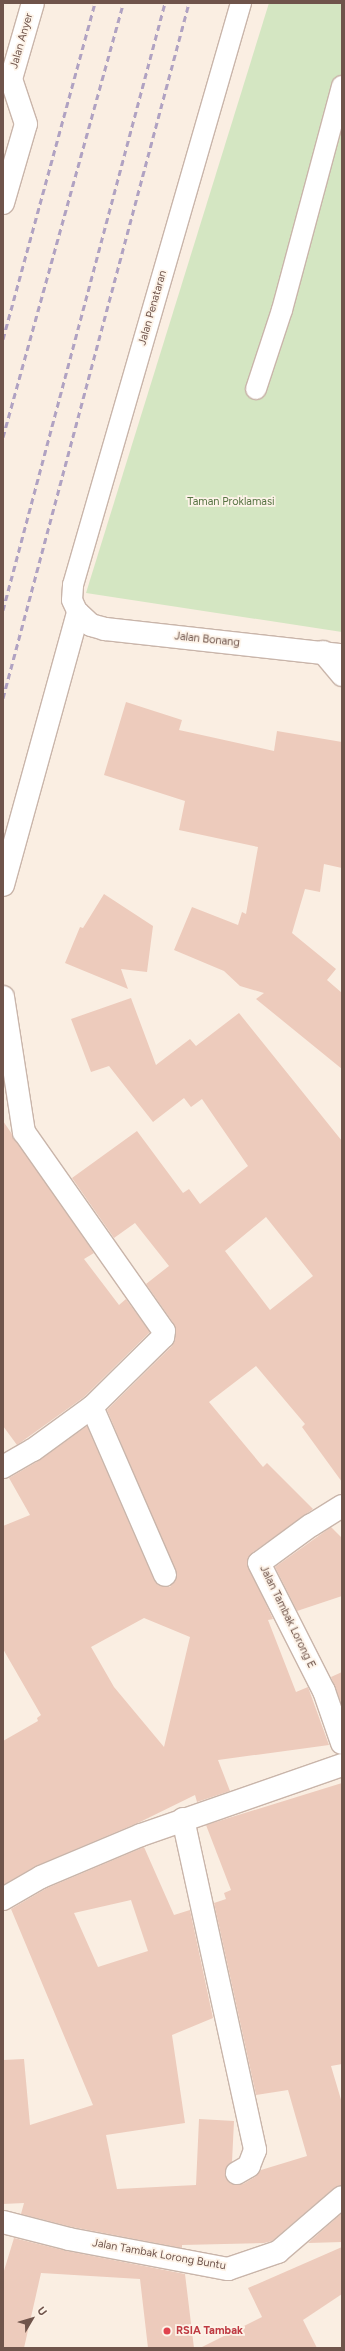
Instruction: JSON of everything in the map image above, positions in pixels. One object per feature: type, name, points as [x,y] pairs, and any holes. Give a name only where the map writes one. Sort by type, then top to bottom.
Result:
[{"type":"street","name":"Jalan Anyer","points":[[7,79],[34,3]]},
{"type":"street","points":[[3,203],[26,124],[7,79]]},
{"type":"street","points":[[3,884],[78,613]]},
{"type":"street","name":"Jalan Bonang","points":[[78,613],[91,626],[104,629],[332,654]]},
{"type":"street","points":[[332,654],[342,675]]},
{"type":"street","points":[[3,997],[24,1132],[164,1331],[163,1337],[92,1407],[33,1450],[3,1466]]},
{"type":"street","points":[[92,1407],[165,1575]]},
{"type":"street","name":"Jalan Tambak Lorong E","points":[[342,1506],[311,1525],[259,1563],[324,1691],[342,1743]]},
{"type":"street","points":[[3,1899],[41,1877],[183,1819],[342,1765]]},
{"type":"street","points":[[183,1819],[255,2150],[249,2166],[237,2173]]},
{"type":"street","name":"Jalan Tambak Lorong Buntu","points":[[3,2222],[69,2239],[228,2269],[278,2252],[342,2198]]},
{"type":"lane","name":"Jalan Penataran","points":[[78,613],[72,600],[73,584],[241,3]]},
{"type":"lane","points":[[256,389],[282,310],[342,86]]},
{"type":"green space","name":"Taman Proklamasi","points":[[269,3],[342,3],[342,632],[86,593]]},
{"type":"building","points":[[126,702],[182,720],[179,730],[274,751],[277,731],[342,742],[342,868],[324,864],[320,892],[305,889],[292,933],[336,969],[327,980],[342,993],[342,1069],[256,999],[264,993],[240,986],[224,971],[174,950],[192,907],[238,925],[242,912],[246,914],[258,847],[179,830],[185,801],[104,775]]},
{"type":"building","points":[[104,894],[153,926],[147,972],[121,969],[128,989],[65,963],[80,927],[83,928]]},
{"type":"building","points":[[131,998],[156,1065],[190,1039],[196,1046],[239,1013],[342,1141],[342,1482],[302,1427],[305,1424],[256,1366],[209,1402],[263,1467],[267,1463],[313,1509],[252,1553],[247,1563],[273,1619],[268,1620],[296,1692],[308,1687],[329,1745],[218,1760],[230,1791],[197,1802],[195,1795],[140,1822],[36,1866],[3,1885],[3,1741],[38,1721],[37,1718],[41,1715],[3,1649],[3,1526],[30,1515],[9,1478],[40,1460],[87,1426],[154,1580],[158,1585],[170,1587],[177,1576],[107,1410],[172,1346],[175,1340],[174,1324],[146,1284],[169,1266],[135,1223],[114,1238],[72,1178],[137,1131],[183,1193],[189,1189],[200,1204],[248,1166],[202,1099],[191,1107],[184,1098],[153,1122],[109,1066],[91,1072],[71,1019]],"holes":[[[266,1217],[313,1276],[270,1310],[225,1251]],[[144,1618],[190,1637],[164,1747],[114,1687],[91,1647]]]},
{"type":"building","points":[[3,1121],[94,1253],[84,1259],[119,1305],[126,1299],[150,1332],[84,1397],[17,1445],[3,1426]]},
{"type":"building","points":[[331,1527],[342,1538],[342,1596],[297,1611],[275,1567]]},
{"type":"building","points":[[342,1672],[342,1705],[331,1677]]},
{"type":"building","points":[[342,1783],[342,2064],[331,2066],[342,2103],[342,2185],[334,2188],[272,2241],[264,2243],[182,2245],[182,2248],[72,2227],[21,2214],[24,2203],[3,2204],[3,2060],[24,2059],[30,2125],[93,2105],[11,1909],[47,1888],[144,1847],[174,1915],[190,1910],[213,2018],[172,2035],[185,2123],[106,2135],[117,2189],[196,2185],[199,2119],[234,2121],[232,2162],[225,2173],[231,2184],[243,2184],[255,2177],[261,2170],[307,2156],[288,2090],[256,2095],[214,1903],[226,1899],[224,1893],[231,1890],[206,1825]],"holes":[[[131,1900],[148,1951],[98,1967],[74,1913]]]},
{"type":"building","points":[[342,2213],[342,2242],[308,2243]]},
{"type":"building","points":[[14,2238],[67,2251],[185,2274],[194,2348],[148,2348],[140,2279],[41,2273],[24,2348],[3,2348],[3,2274]]},
{"type":"building","points":[[342,2247],[342,2294],[303,2320],[317,2348],[200,2348],[262,2317],[248,2288]]},
{"type":"railway","points":[[3,339],[95,3]]},
{"type":"railway","points":[[3,437],[123,3]]},
{"type":"railway","points":[[3,610],[165,3]]},
{"type":"railway","points":[[3,698],[189,3]]},
{"type":"place","name":"RSIA Tambak","points":[[167,2331]]}]
